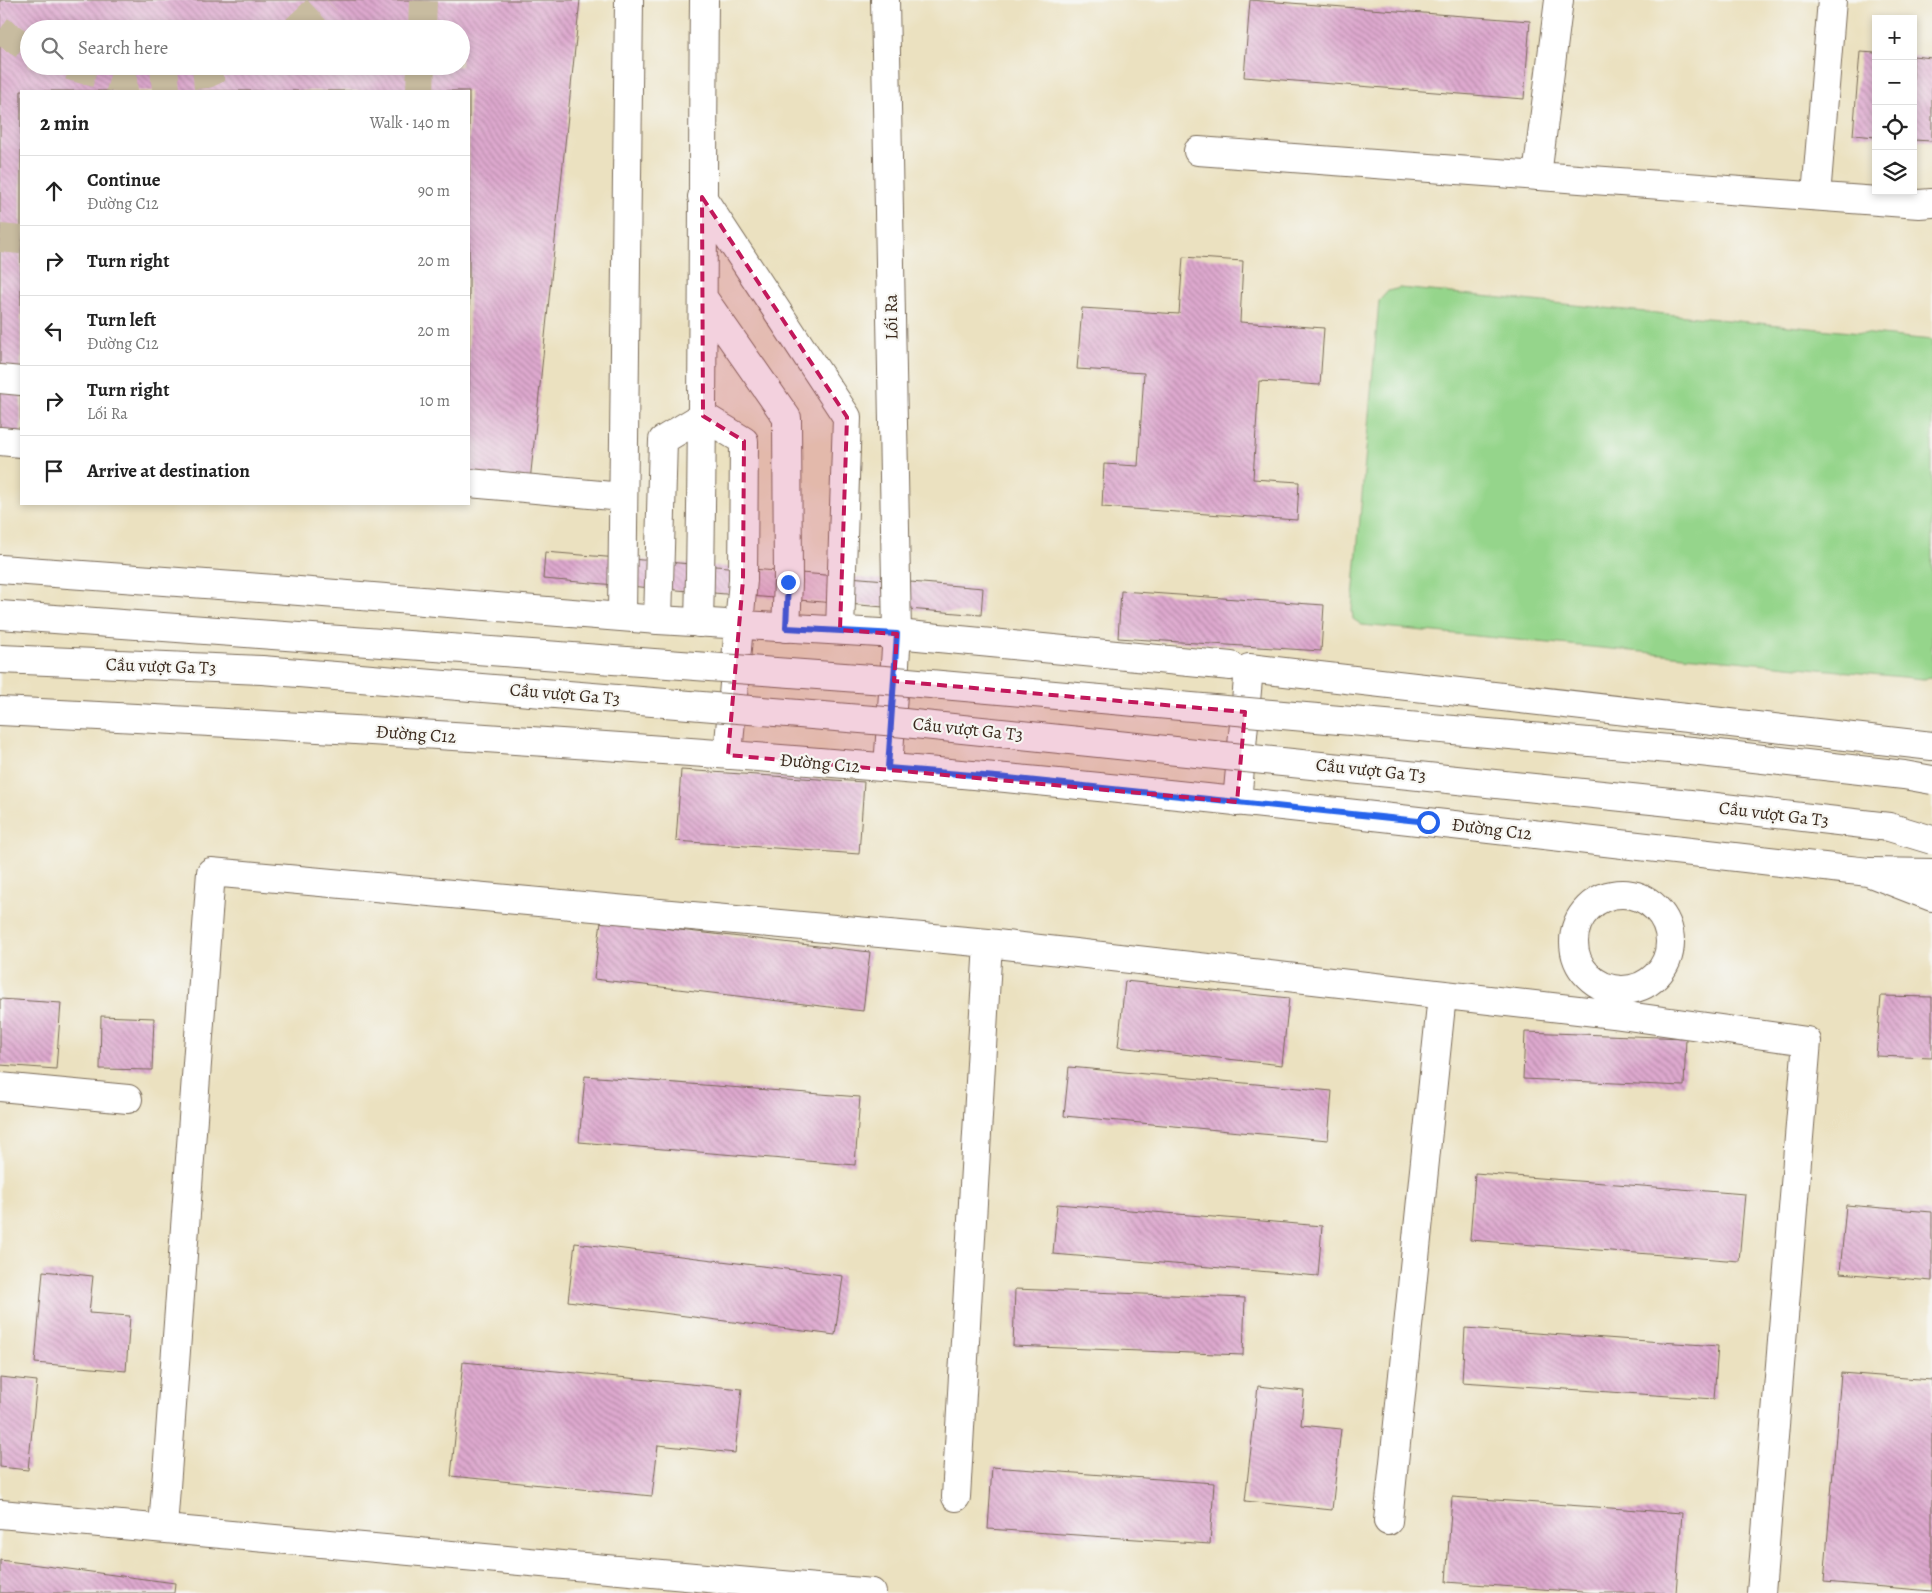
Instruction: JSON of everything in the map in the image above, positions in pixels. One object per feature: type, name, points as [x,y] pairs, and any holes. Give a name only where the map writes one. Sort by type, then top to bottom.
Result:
[{"type":"main road","points":[[622,616],[629,0]]},
{"type":"main road","points":[[698,623],[703,416],[704,299],[702,197],[704,0]]},
{"type":"main road","name":"Lối Ra","points":[[885,0],[897,634],[888,768]]},
{"type":"main road","points":[[1536,176],[1559,0]]},
{"type":"main road","points":[[1816,196],[1832,0]]},
{"type":"main road","points":[[1198,151],[1919,204],[1932,203]]},
{"type":"main road","points":[[702,197],[847,417],[840,630]]},
{"type":"main road","points":[[704,299],[787,418],[788,582],[786,628]]},
{"type":"main road","points":[[0,379],[20,381]]},
{"type":"main road","points":[[658,620],[663,440],[703,416]]},
{"type":"main road","points":[[703,416],[744,441],[743,580],[728,755]]},
{"type":"main road","points":[[0,441],[20,443]]},
{"type":"main road","points":[[470,483],[624,497]]},
{"type":"main road","points":[[0,569],[698,623],[897,634],[1240,667],[1932,746]]},
{"type":"main road","name":"Cầu vượt Ga T3","points":[[1,615],[886,680],[1692,751],[1904,775],[1932,780]]},
{"type":"main road","name":"Cầu vượt Ga T3","points":[[0,659],[262,670],[885,720],[1710,806],[1889,827],[1932,840]]},
{"type":"main road","points":[[1237,802],[1240,667]]},
{"type":"main road","name":"Đường C12","points":[[0,711],[270,724],[728,755],[1008,778],[1428,822],[1868,872],[1932,897]]},
{"type":"main road","points":[[163,1528],[211,872],[988,943],[1442,995],[1614,1002],[1807,1041],[1762,1593]]},
{"type":"main road","points":[[1868,872],[1932,873]]},
{"type":"main road","points":[[956,1497],[988,943]]},
{"type":"main road","points":[[1388,1520],[1442,995]]},
{"type":"main road","points":[[0,1087],[128,1099]]},
{"type":"main road","points":[[0,1514],[872,1593]]},
{"type":"highlighted area","points":[[702,197],[847,417],[840,630],[897,634],[894,681],[1245,712],[1237,802],[728,755],[743,580],[744,441],[703,416]]},
{"type":"green space","points":[[1400,288],[1932,340],[1932,678],[1923,679],[1362,625],[1353,619],[1352,609],[1379,301],[1388,291]]},
{"type":"building","points":[[0,0],[580,0],[529,491],[470,485],[470,90],[20,90],[20,441],[0,439]]},
{"type":"building","points":[[1250,0],[1530,21],[1524,99],[1244,77]]},
{"type":"building","points":[[1860,52],[1872,53],[1872,137],[1853,135]]},
{"type":"building","points":[[1917,56],[1932,58],[1932,141],[1917,140]]},
{"type":"building","points":[[1183,257],[1243,261],[1240,322],[1324,328],[1320,385],[1259,381],[1253,479],[1299,482],[1297,520],[1102,507],[1104,464],[1138,466],[1144,373],[1077,369],[1082,308],[1179,314]]},
{"type":"building","points":[[545,552],[983,588],[981,615],[543,579]]},
{"type":"building","points":[[1121,591],[1324,605],[1321,651],[1118,638]]},
{"type":"building","points":[[681,770],[864,782],[859,854],[676,841]]},
{"type":"building","points":[[601,921],[870,952],[863,1011],[594,979]]},
{"type":"building","points":[[1125,981],[1289,998],[1282,1065],[1118,1047]]},
{"type":"building","points":[[1881,996],[1932,997],[1932,1058],[1876,1056]]},
{"type":"building","points":[[0,999],[61,1003],[56,1069],[0,1065]]},
{"type":"building","points":[[101,1016],[154,1018],[152,1070],[100,1069]]},
{"type":"building","points":[[1525,1032],[1686,1038],[1684,1086],[1523,1079]]},
{"type":"building","points":[[1069,1067],[1332,1091],[1328,1140],[1064,1116]]},
{"type":"building","points":[[585,1076],[860,1097],[855,1165],[579,1142]]},
{"type":"building","points":[[1475,1173],[1745,1194],[1739,1261],[1470,1240]]},
{"type":"building","points":[[1057,1204],[1322,1226],[1318,1276],[1053,1254]]},
{"type":"building","points":[[1846,1205],[1932,1212],[1932,1281],[1840,1273]]},
{"type":"building","points":[[575,1243],[843,1276],[835,1335],[568,1301]]},
{"type":"building","points":[[43,1271],[93,1276],[89,1313],[130,1316],[126,1371],[35,1363]]},
{"type":"building","points":[[1015,1289],[1245,1298],[1243,1355],[1013,1346]]},
{"type":"building","points":[[1465,1328],[1718,1346],[1714,1399],[1462,1382]]},
{"type":"building","points":[[463,1362],[742,1389],[735,1453],[658,1445],[652,1496],[451,1476]]},
{"type":"building","points":[[1841,1373],[1932,1380],[1932,1591],[1824,1582]]},
{"type":"building","points":[[0,1377],[37,1381],[28,1470],[0,1467]]},
{"type":"building","points":[[1258,1386],[1304,1391],[1301,1425],[1341,1429],[1332,1510],[1245,1501]]},
{"type":"building","points":[[992,1467],[1214,1483],[1210,1544],[988,1529]]},
{"type":"building","points":[[1452,1497],[1682,1513],[1676,1593],[1596,1593],[1446,1582]]},
{"type":"building","points":[[0,1560],[175,1583],[174,1593],[0,1593]]},
{"type":"tunnel","points":[[306,20],[327,0]]},
{"type":"tunnel","points":[[422,20],[423,0]]},
{"type":"tunnel","points":[[0,30],[20,43]]},
{"type":"tunnel","points":[[103,75],[126,81],[195,75]]},
{"type":"tunnel","points":[[420,90],[421,75]]},
{"type":"tunnel","points":[[0,238],[20,240]]},
{"type":"route","points":[[788,582],[786,628],[897,634],[888,768],[1008,778],[1428,822]]}]
